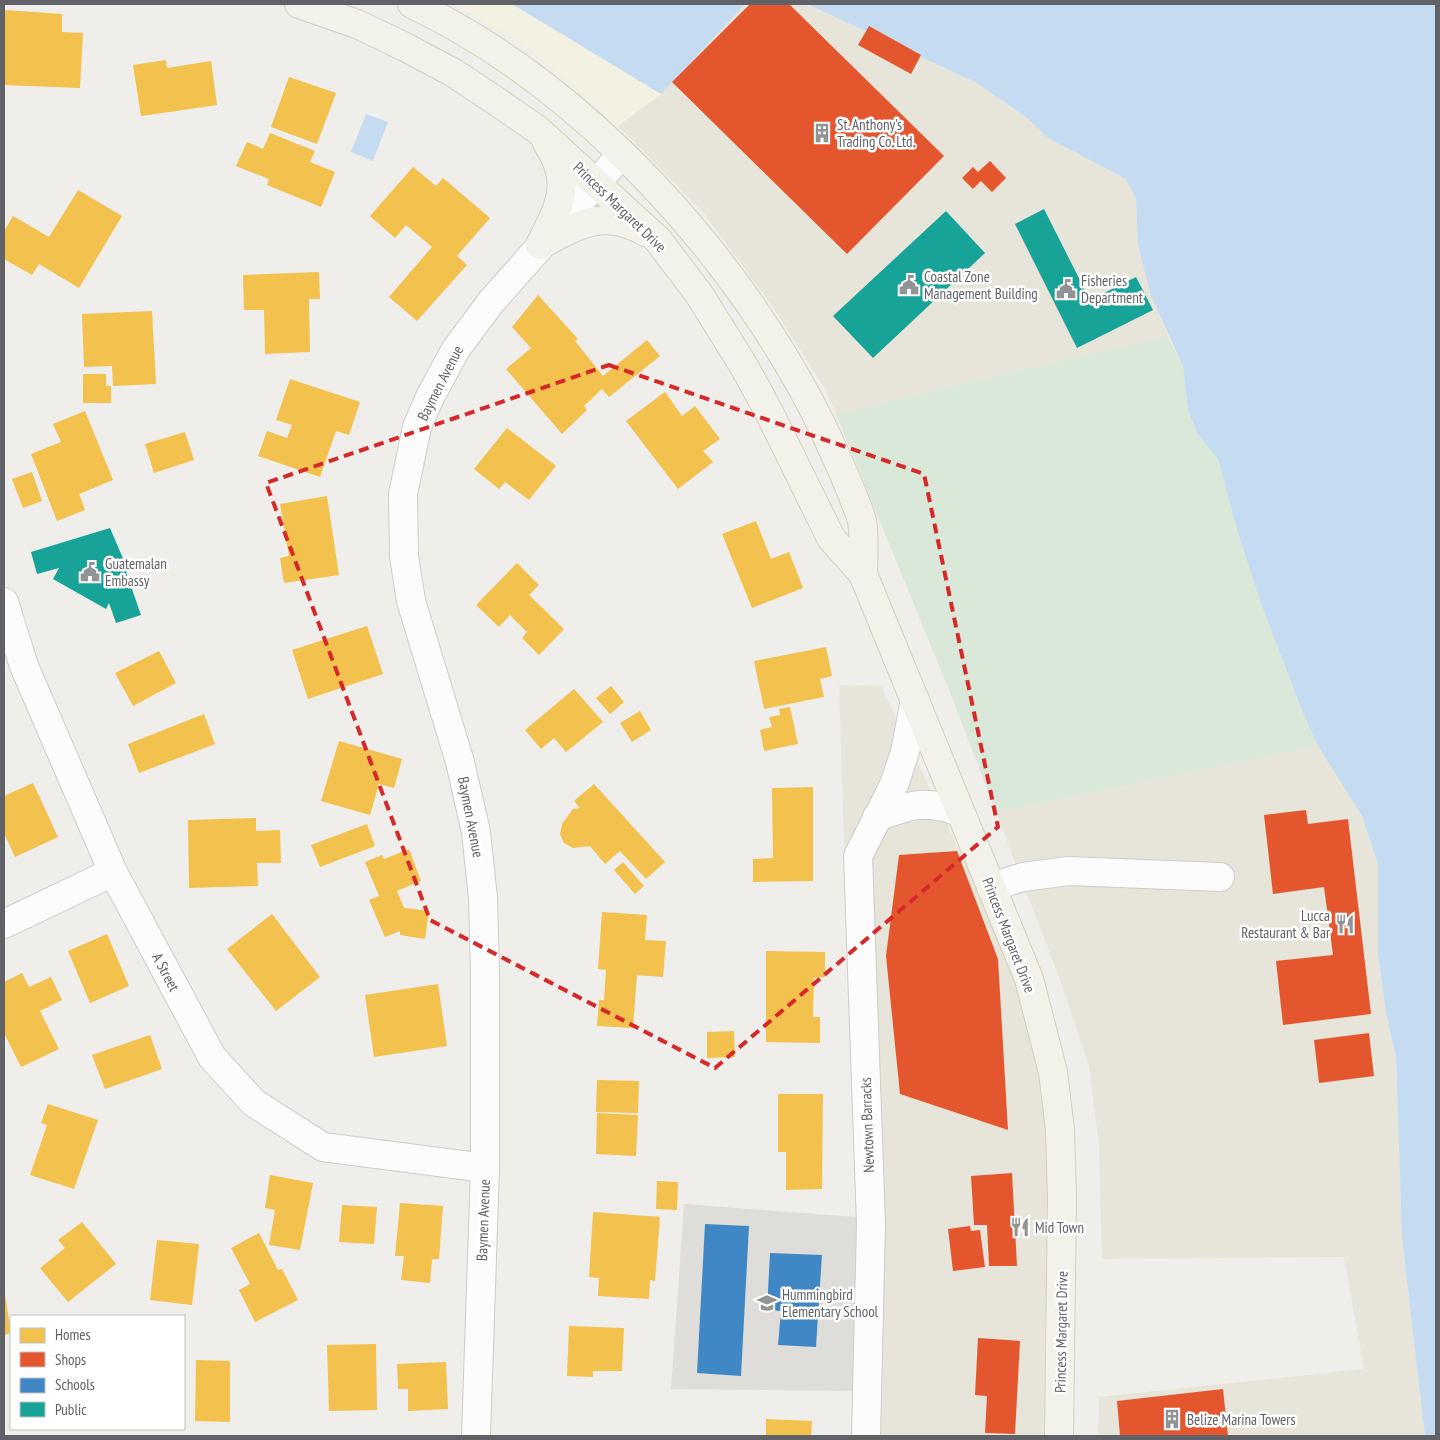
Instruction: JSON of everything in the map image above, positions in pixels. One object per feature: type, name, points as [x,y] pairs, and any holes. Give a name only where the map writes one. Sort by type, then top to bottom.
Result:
[{"type":"main road","name":"Princess Margaret Drive","points":[[299,4],[357,24],[454,73],[538,130],[597,182],[658,240],[699,294],[745,368],[770,414],[831,538],[863,574],[1029,978],[1053,1072],[1060,1130],[1062,1198],[1059,1436]]},
{"type":"main road","name":"Princess Margaret Drive","points":[[412,4],[476,38],[565,101],[657,191],[731,277],[782,352],[809,398],[841,466],[862,520],[863,574]]},
{"type":"main road","points":[[538,130],[560,166],[563,182],[561,199],[540,246]]},
{"type":"main road","points":[[540,246],[584,223],[603,220],[620,221],[637,227],[658,240]]},
{"type":"street","name":"Baymen Avenue","points":[[476,1436],[485,1168],[483,898],[476,832],[460,762],[411,601],[404,556],[404,494],[418,427],[442,373],[456,349],[491,302],[621,155]]},
{"type":"street","name":"A Street","points":[[4,602],[24,666],[113,872],[212,1057],[254,1104],[323,1147],[485,1168]]},
{"type":"street","name":"Newtown Barracks","points":[[866,1436],[871,1224],[858,856],[894,785],[905,752],[915,700]]},
{"type":"street","points":[[877,817],[902,807],[919,804],[940,804],[960,812]]},
{"type":"street","points":[[991,887],[1023,877],[1068,871],[1220,877]]},
{"type":"street","points":[[4,924],[113,872]]},
{"type":"highlighted area","points":[[609,365],[924,474],[998,827],[715,1068],[430,920],[266,483]]},
{"type":"shaded area","points":[[745,4],[807,4],[977,83],[1027,118],[1048,138],[1126,179],[1136,199],[1138,244],[1151,296],[1168,336],[836,414],[826,390],[770,303],[702,211],[618,126],[661,94]]},
{"type":"shaded area","points":[[839,685],[881,686],[983,900],[1021,1001],[1039,1073],[1048,1136],[1044,1436],[858,1436],[856,1217]]},
{"type":"shaded area","points":[[1318,746],[1362,816],[1378,864],[1378,955],[1386,1013],[1396,1057],[1402,1237],[1425,1436],[1098,1436],[1099,1397],[1364,1369],[1344,1257],[1102,1259],[1099,1144],[1089,1066],[1062,985],[996,812]]},
{"type":"shaded area","name":"Hummingbird Elementary School","points":[[684,1204],[856,1217],[857,1391],[671,1389]]},
{"type":"green space","points":[[1168,336],[1183,366],[1188,410],[1197,433],[1218,459],[1237,530],[1262,606],[1318,746],[996,812],[949,690],[836,414]]},
{"type":"sand","points":[[454,4],[512,4],[661,94],[618,126],[529,48]]},
{"type":"water","points":[[512,4],[745,4],[661,94]]},
{"type":"water","points":[[807,4],[1436,4],[1436,1436],[1425,1436],[1402,1237],[1396,1057],[1386,1013],[1378,955],[1378,864],[1362,816],[1318,746],[1302,710],[1262,606],[1237,530],[1218,459],[1197,433],[1188,410],[1183,366],[1151,296],[1138,244],[1136,199],[1126,179],[1048,138],[1027,118],[977,83]]},
{"type":"water","points":[[366,114],[388,122],[373,161],[351,152]]},
{"type":"building: Homes","points":[[4,10],[62,14],[62,32],[83,33],[80,88],[4,85]]},
{"type":"building: Homes","points":[[166,60],[167,68],[211,61],[217,105],[141,116],[133,65]]},
{"type":"building: Homes","points":[[289,77],[336,93],[317,144],[271,127]]},
{"type":"building: Homes","points":[[270,133],[315,151],[310,162],[335,172],[321,207],[267,185],[269,179],[236,166],[247,142],[263,149]]},
{"type":"building: Homes","points":[[413,167],[436,186],[443,178],[490,218],[457,256],[467,265],[417,321],[389,297],[432,247],[406,225],[395,238],[370,216]]},
{"type":"building: Homes","points":[[78,190],[122,216],[79,288],[39,264],[32,275],[4,259],[4,231],[13,216],[49,237]]},
{"type":"building: Homes","points":[[319,272],[320,299],[309,299],[310,352],[265,354],[264,310],[244,310],[243,275]]},
{"type":"building: Homes","points":[[538,295],[578,339],[575,341],[603,376],[647,340],[660,356],[609,397],[602,389],[584,406],[587,410],[562,434],[506,369],[531,348],[512,327]]},
{"type":"building: Homes","points":[[152,311],[156,384],[113,386],[112,366],[84,367],[82,314]]},
{"type":"building: Homes","points":[[83,374],[106,374],[106,386],[111,386],[111,403],[83,403]]},
{"type":"building: Homes","points":[[290,379],[360,402],[349,435],[336,431],[320,477],[258,456],[267,431],[287,438],[292,425],[276,420]]},
{"type":"building: Homes","points":[[665,392],[682,416],[695,406],[720,439],[703,451],[713,462],[678,489],[626,421]]},
{"type":"building: Homes","points":[[85,411],[113,480],[79,494],[85,510],[57,521],[31,454],[61,442],[53,424]]},
{"type":"building: Homes","points":[[507,428],[556,466],[529,500],[505,482],[499,489],[474,469]]},
{"type":"building: Homes","points":[[185,432],[194,460],[154,473],[145,444]]},
{"type":"building: Homes","points":[[32,472],[42,501],[23,508],[12,479]]},
{"type":"building: Homes","points":[[327,496],[339,575],[284,583],[280,558],[289,556],[280,504]]},
{"type":"building: Homes","points":[[756,521],[771,559],[789,552],[803,588],[752,608],[722,534]]},
{"type":"building: Homes","points":[[517,563],[539,585],[529,595],[564,629],[539,655],[522,638],[527,632],[510,615],[499,627],[476,605]]},
{"type":"building: Homes","points":[[367,626],[383,674],[308,699],[292,650]]},
{"type":"building: Homes","points":[[826,647],[832,676],[820,679],[824,697],[764,709],[754,661]]},
{"type":"building: Homes","points":[[159,651],[176,683],[133,706],[115,673]]},
{"type":"building: Homes","points":[[611,686],[624,702],[610,714],[596,698]]},
{"type":"building: Homes","points":[[574,689],[603,722],[566,752],[554,738],[541,749],[525,730]]},
{"type":"building: Homes","points":[[790,707],[798,744],[764,751],[760,730],[772,727],[769,717],[780,715],[779,709]]},
{"type":"building: Homes","points":[[640,711],[651,730],[632,742],[620,723]]},
{"type":"building: Homes","points":[[204,714],[215,744],[139,773],[128,744]]},
{"type":"building: Homes","points":[[339,741],[402,759],[394,788],[379,784],[370,815],[321,801]]},
{"type":"building: Homes","points":[[33,783],[58,837],[15,857],[4,833],[4,796]]},
{"type":"building: Homes","points":[[594,784],[665,862],[646,879],[620,851],[605,864],[590,846],[573,848],[564,843],[560,834],[562,824],[573,809],[580,808],[574,801]]},
{"type":"building: Homes","points":[[813,787],[813,881],[753,882],[753,859],[773,858],[772,788]]},
{"type":"building: Homes","points":[[256,818],[256,831],[280,830],[281,863],[257,863],[258,886],[189,888],[188,820]]},
{"type":"building: Homes","points":[[367,824],[375,846],[320,867],[311,845]]},
{"type":"building: Homes","points":[[409,849],[421,881],[397,891],[404,908],[429,911],[425,939],[400,935],[400,931],[385,937],[369,900],[379,896],[365,862],[382,855],[384,859]]},
{"type":"building: Homes","points":[[623,862],[644,886],[635,894],[614,870]]},
{"type":"building: Homes","points":[[602,912],[647,915],[645,940],[666,941],[663,977],[637,975],[633,1028],[597,1026],[599,1000],[604,1000],[606,970],[598,969]]},
{"type":"building: Homes","points":[[272,914],[320,977],[276,1011],[227,949]]},
{"type":"building: Homes","points":[[107,934],[129,986],[90,1003],[68,951]]},
{"type":"building: Homes","points":[[766,951],[825,952],[825,977],[814,978],[813,1017],[820,1017],[820,1043],[766,1042]]},
{"type":"building: Homes","points":[[22,973],[29,987],[51,977],[62,1000],[40,1011],[59,1049],[21,1067],[4,1033],[4,982]]},
{"type":"building: Homes","points":[[438,984],[447,1046],[374,1057],[365,995]]},
{"type":"building: Homes","points":[[734,1031],[735,1057],[707,1058],[707,1032]]},
{"type":"building: Homes","points":[[150,1035],[162,1069],[105,1089],[92,1055]]},
{"type":"building: Homes","points":[[597,1080],[639,1081],[638,1113],[596,1112]]},
{"type":"building: Homes","points":[[778,1094],[823,1094],[822,1189],[786,1190],[786,1152],[778,1152]]},
{"type":"building: Homes","points":[[48,1104],[98,1120],[74,1189],[30,1175],[47,1125],[41,1123]]},
{"type":"building: Homes","points":[[597,1113],[638,1115],[636,1156],[596,1154]]},
{"type":"building: Homes","points":[[270,1175],[313,1183],[300,1250],[269,1245],[275,1210],[265,1208]]},
{"type":"building: Homes","points":[[657,1181],[678,1182],[677,1210],[656,1209]]},
{"type":"building: Homes","points":[[400,1203],[443,1206],[439,1259],[432,1259],[430,1283],[401,1280],[404,1256],[395,1256]]},
{"type":"building: Homes","points":[[342,1205],[377,1207],[374,1244],[339,1242]]},
{"type":"building: Homes","points":[[593,1212],[660,1217],[655,1281],[650,1280],[649,1299],[598,1296],[599,1278],[589,1277]]},
{"type":"building: Homes","points":[[82,1222],[116,1264],[68,1302],[40,1268],[65,1248],[58,1240]]},
{"type":"building: Homes","points":[[259,1233],[278,1270],[282,1269],[298,1300],[255,1322],[239,1290],[250,1284],[231,1248]]},
{"type":"building: Homes","points":[[157,1240],[199,1244],[192,1305],[150,1300]]},
{"type":"building: Homes","points":[[4,1294],[10,1333],[4,1335]]},
{"type":"building: Homes","points":[[569,1326],[624,1328],[622,1371],[593,1371],[593,1377],[567,1376]]},
{"type":"building: Homes","points":[[376,1344],[377,1410],[329,1411],[327,1345]]},
{"type":"building: Homes","points":[[196,1360],[230,1361],[230,1422],[195,1421]]},
{"type":"building: Homes","points":[[446,1362],[448,1409],[408,1411],[408,1389],[398,1389],[397,1364]]},
{"type":"building: Homes","points":[[766,1419],[812,1421],[811,1436],[766,1436]]},
{"type":"building: Shops","name":"St. Anthony's Trading Co. Ltd.","points":[[750,4],[789,4],[944,156],[847,254],[672,82]]},
{"type":"building: Shops","points":[[869,26],[921,55],[911,74],[858,45]]},
{"type":"building: Shops","points":[[990,161],[1006,178],[992,192],[981,181],[973,189],[962,178],[973,167],[978,172]]},
{"type":"building: Shops","name":"Lucca Restaurant & Bar","points":[[1306,810],[1308,824],[1348,819],[1371,1014],[1283,1025],[1276,961],[1333,955],[1324,887],[1273,894],[1264,815]]},
{"type":"building: Shops","points":[[957,851],[998,959],[1008,1130],[900,1094],[886,956],[899,855]]},
{"type":"building: Shops","points":[[1369,1033],[1374,1076],[1319,1083],[1314,1040]]},
{"type":"building: Shops","points":[[1012,1173],[1017,1266],[989,1266],[987,1225],[974,1225],[971,1176]]},
{"type":"building: Shops","points":[[970,1226],[971,1231],[980,1230],[985,1267],[953,1271],[948,1229]]},
{"type":"building: Shops","points":[[978,1338],[1020,1341],[1015,1434],[985,1433],[987,1396],[975,1395]]},
{"type":"building: Shops","name":"Belize Marina Towers","points":[[1223,1389],[1228,1436],[1120,1436],[1117,1401]]},
{"type":"building: Schools","points":[[705,1224],[749,1226],[741,1376],[697,1373]]},
{"type":"building: Schools","points":[[770,1253],[822,1255],[816,1347],[778,1345],[781,1311],[767,1310]]},
{"type":"building: Public","name":"Fisheries Department","points":[[1044,209],[1090,300],[1136,277],[1153,310],[1077,348],[1015,224]]},
{"type":"building: Public","name":"Coastal Zone Management Building","points":[[946,211],[985,253],[873,358],[833,316]]},
{"type":"building: Public","points":[[110,528],[128,570],[126,572],[141,615],[116,623],[109,603],[106,609],[53,579],[59,568],[37,574],[31,552]]},
{"type":"place","name":"St. Anthony's Trading Co. Ltd.","points":[[822,133]]},
{"type":"place","name":"Coastal Zone Management Building","points":[[909,285]]},
{"type":"place","name":"Fisheries Department","points":[[1066,289]]},
{"type":"place","name":"Guatemalan Embassy","points":[[90,572]]},
{"type":"place","name":"Lucca Restaurant & Bar","points":[[1345,924]]},
{"type":"place","name":"Mid Town","points":[[1020,1227]]},
{"type":"place","name":"Hummingbird Elementary School","points":[[767,1303]]},
{"type":"place","name":"Belize Marina Towers","points":[[1172,1419]]}]
